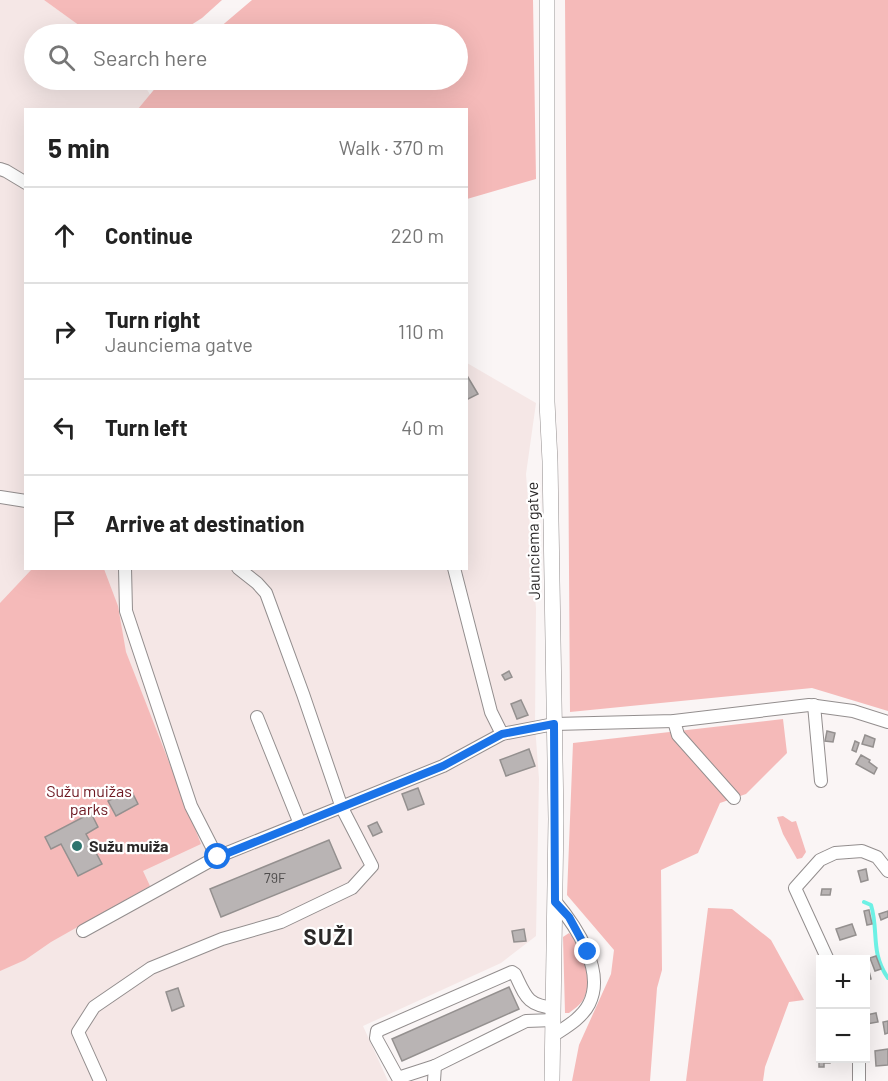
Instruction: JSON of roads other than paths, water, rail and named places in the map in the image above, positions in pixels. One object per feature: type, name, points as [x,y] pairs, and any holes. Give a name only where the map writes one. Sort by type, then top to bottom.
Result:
[{"type":"main road","name":"Jaunciema gatve","points":[[547,0],[547,402],[550,461],[555,902],[552,1081]]},
{"type":"street","points":[[0,169],[24,182]]},
{"type":"street","points":[[0,497],[24,501]]},
{"type":"street","points":[[125,570],[126,611],[190,806],[218,857]]},
{"type":"street","points":[[100,1081],[78,1032],[94,1007],[151,968],[222,939],[282,922],[352,888],[372,866],[342,808],[266,593],[241,570]]},
{"type":"street","points":[[455,570],[491,712],[502,734]]},
{"type":"street","points":[[83,931],[218,857],[443,766],[502,734],[554,724],[674,721],[814,705],[853,711],[888,722]]},
{"type":"street","points":[[814,705],[821,781]]},
{"type":"street","points":[[257,717],[300,824]]},
{"type":"street","points":[[674,721],[678,735],[734,798]]},
{"type":"street","points":[[826,955],[795,888],[820,860],[835,853],[862,850],[877,857],[888,871]]},
{"type":"street","points":[[554,1021],[528,1000],[512,972],[377,1031],[376,1038],[398,1077],[435,1066],[526,1021],[554,1021],[585,1011],[590,1002],[593,984],[588,952],[569,917],[555,902]]},
{"type":"street","points":[[859,1063],[859,1081]]},
{"type":"street","points":[[434,1081],[435,1066]]},
{"type":"waterway","points":[[864,902],[871,905],[879,960],[888,978]]},
{"type":"place","name":"Sužu muiža","points":[[77,846]]},
{"type":"district","name":"SUŽI","points":[[329,937]]},
{"type":"park label","name":"Sužu muižas parks","points":[[89,800]]}]
